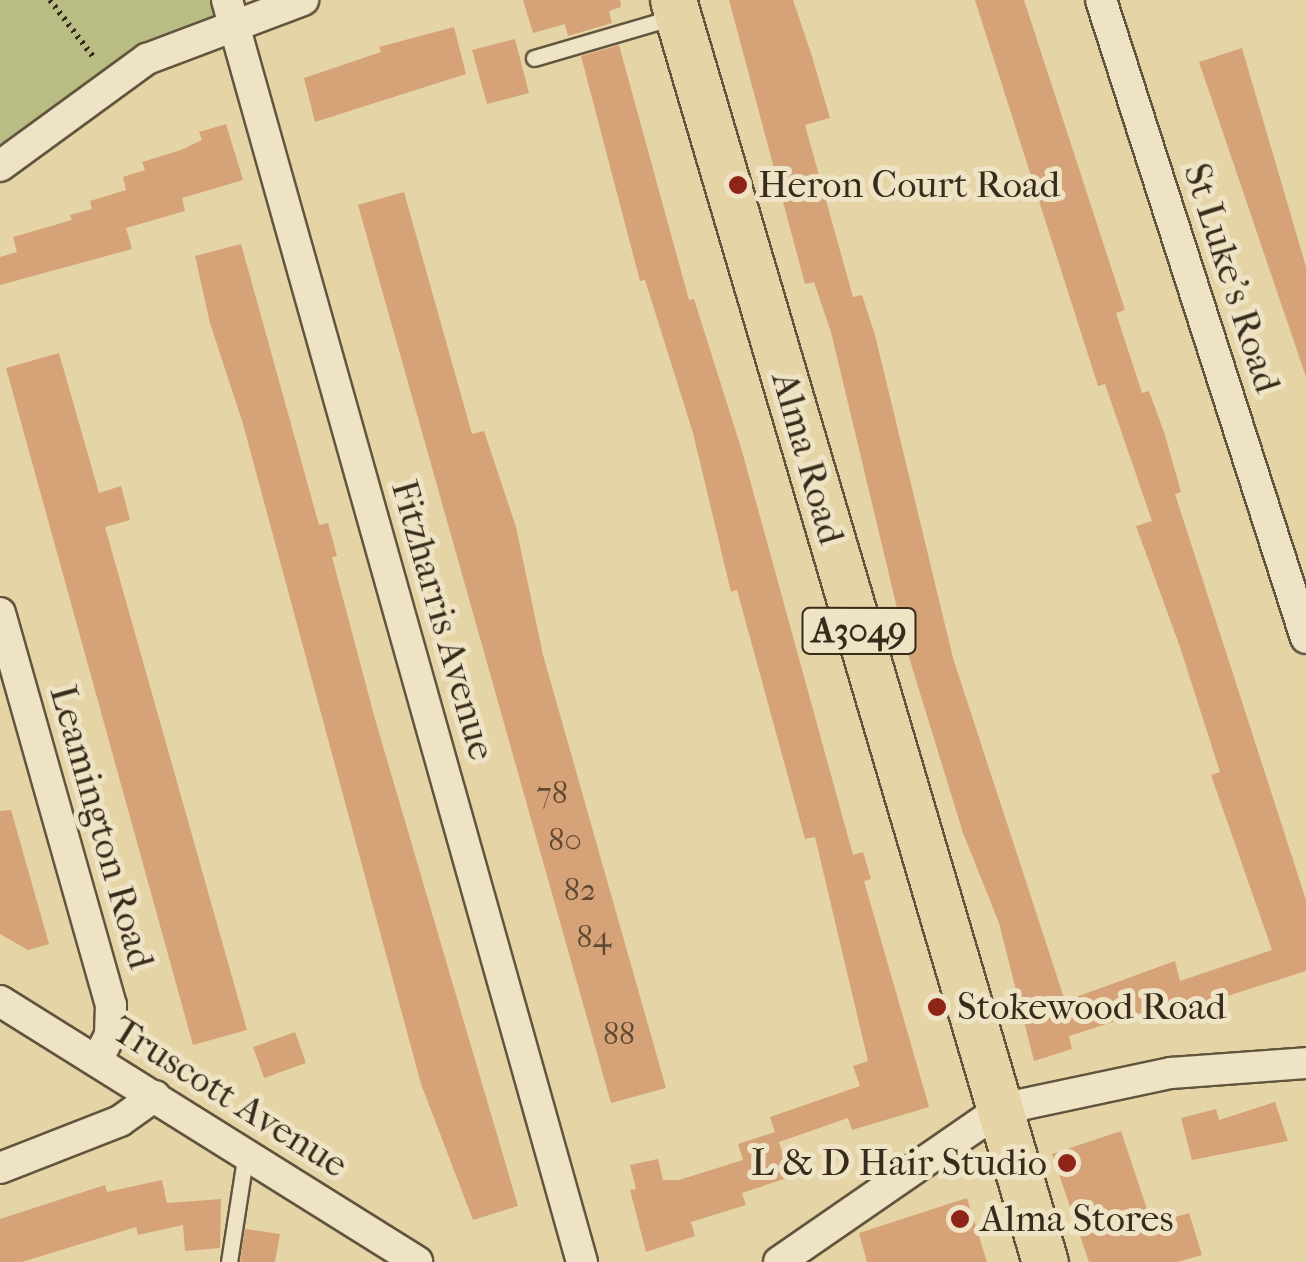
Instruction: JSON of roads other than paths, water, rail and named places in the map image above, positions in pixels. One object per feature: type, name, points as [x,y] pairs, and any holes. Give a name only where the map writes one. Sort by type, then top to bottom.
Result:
[{"type":"main road","name":"Alma Road","points":[[676,8],[1045,1262]]},
{"type":"street","points":[[0,166],[147,59],[230,11],[303,0]]},
{"type":"street","name":"St Luke's Road","points":[[1101,0],[1306,638]]},
{"type":"street","name":"Fitzharris Avenue","points":[[230,11],[582,1262]]},
{"type":"street","name":"Leamington Road","points":[[0,613],[111,1006],[110,1034],[96,1062]]},
{"type":"street","name":"Truscott Avenue","points":[[0,1001],[418,1262]]},
{"type":"street","points":[[779,1262],[1000,1109],[1171,1073],[1306,1063]]},
{"type":"street","points":[[0,1168],[120,1121],[155,1096]]},
{"type":"lane","points":[[534,58],[676,8]]},
{"type":"lane","points":[[229,1262],[246,1152]]},
{"type":"place","name":"Heron Court Road","points":[[738,185]]},
{"type":"place","name":"Stokewood Road","points":[[937,1007]]},
{"type":"place","name":"L & D Hair Studio","points":[[1067,1163]]},
{"type":"place","name":"Alma Stores","points":[[960,1219]]}]
